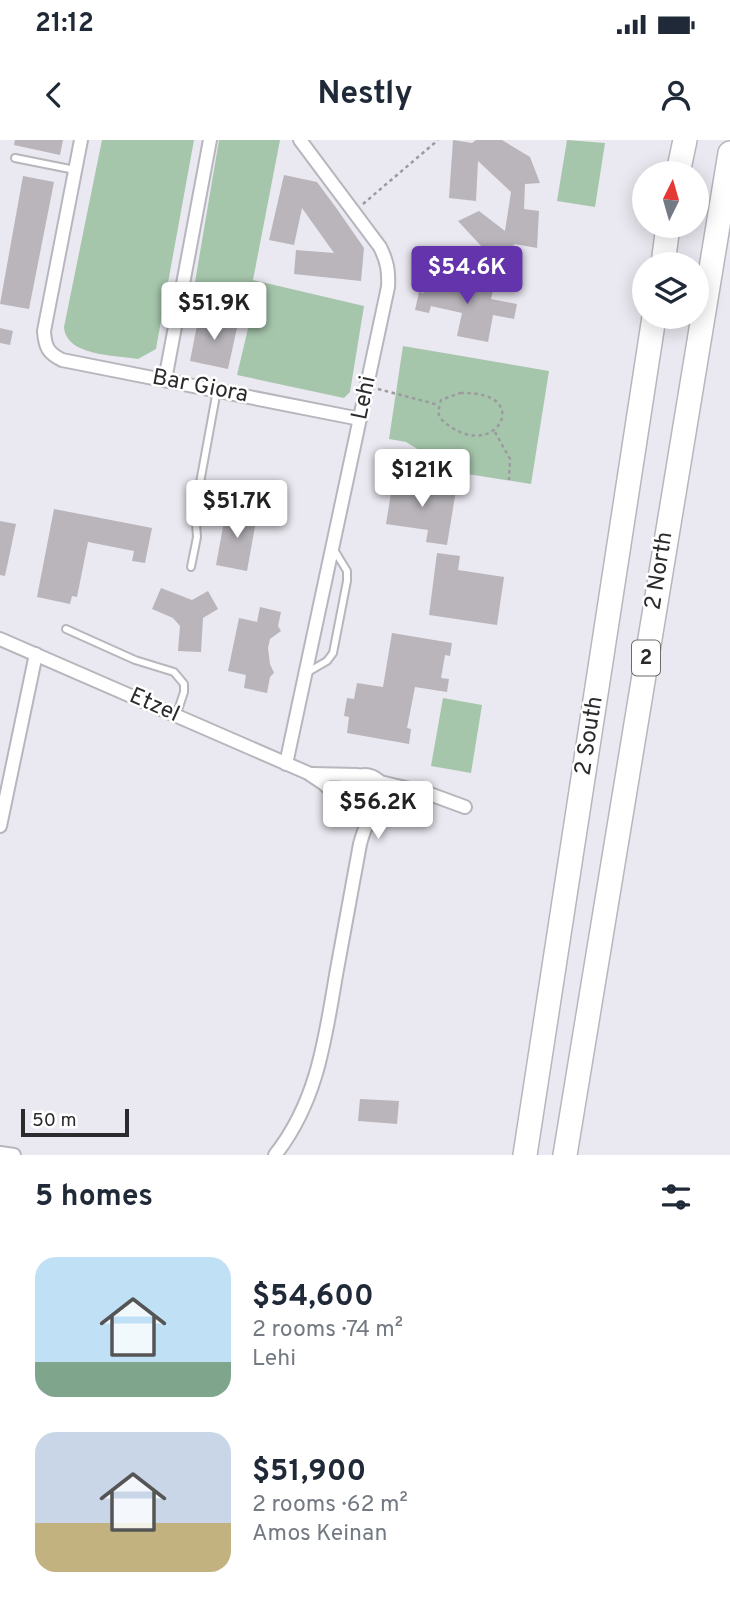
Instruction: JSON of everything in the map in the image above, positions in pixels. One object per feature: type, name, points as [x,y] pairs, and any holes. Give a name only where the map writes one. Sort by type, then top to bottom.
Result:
[{"type":"highway","points":[[681,161],[685,140]]},
{"type":"highway","name":"2 North","points":[[565,1155],[729,156]]},
{"type":"highway","name":"2 South","points":[[526,1155],[652,329]]},
{"type":"street","points":[[75,170],[81,140]]},
{"type":"street","points":[[165,380],[210,140]]},
{"type":"street","name":"Lehi","points":[[286,764],[389,274],[388,262],[380,247],[300,140]]},
{"type":"street","name":"Bar Giora","points":[[75,170],[44,331],[48,351],[62,360],[360,419]]},
{"type":"street","name":"Etzel","points":[[0,639],[308,774],[323,783],[345,806]]},
{"type":"street","points":[[0,826],[36,654]]},
{"type":"street","name":"Etzel","points":[[308,774],[357,775]]},
{"type":"street","points":[[357,856],[355,836],[345,806],[343,790],[357,775],[371,776],[380,782],[465,807]]},
{"type":"street","points":[[380,782],[385,791],[383,805]]},
{"type":"street","points":[[275,1155],[298,1121],[318,1070],[363,834],[383,805],[397,795],[412,790]]},
{"type":"street","points":[[345,806],[360,817],[374,815]]},
{"type":"street","points":[[0,1153],[14,1155]]},
{"type":"lane","points":[[15,158],[75,170]]},
{"type":"lane","points":[[191,566],[197,537],[195,510],[217,390]]},
{"type":"lane","points":[[306,673],[327,661],[333,653],[347,571],[332,548]]},
{"type":"lane","points":[[66,629],[135,660],[174,672],[184,684],[176,716]]},
{"type":"path","points":[[354,212],[438,140]]},
{"type":"path","points":[[367,386],[439,405]]},
{"type":"path","points":[[460,393],[490,398],[501,407],[503,414],[500,426],[495,432],[470,435],[458,431],[440,418],[441,400],[460,393]]},
{"type":"path","points":[[495,432],[510,459],[509,480]]},
{"type":"green space","points":[[102,140],[194,140],[156,349],[138,359],[82,349],[67,337],[64,327]]},
{"type":"green space","points":[[219,140],[280,140],[253,280],[364,306],[350,392],[344,398],[237,375],[250,320],[191,306]]},
{"type":"green space","points":[[567,140],[605,143],[595,207],[557,201]]},
{"type":"green space","points":[[403,346],[549,371],[531,484],[436,469],[416,448],[406,442],[389,439]]},
{"type":"green space","points":[[443,698],[482,705],[471,773],[431,766]]},
{"type":"building","points":[[15,140],[63,140],[60,155],[14,145]]},
{"type":"building","points":[[453,140],[472,143],[476,140],[502,140],[530,157],[540,183],[525,184],[524,209],[539,211],[537,248],[515,244],[495,261],[458,221],[479,211],[505,231],[511,192],[478,161],[476,201],[449,198]]},
{"type":"building","points":[[284,175],[317,182],[337,209],[364,248],[361,281],[294,274],[296,250],[334,253],[302,208],[294,245],[269,240]]},
{"type":"building","points":[[23,176],[54,182],[29,309],[0,304]]},
{"type":"building","points":[[469,277],[495,282],[491,299],[517,304],[514,319],[493,315],[488,342],[457,336],[462,313],[431,306],[429,313],[415,310],[419,292],[424,293],[427,280],[467,288]]},
{"type":"building","points":[[199,315],[238,323],[228,369],[190,361]]},
{"type":"building","points":[[0,328],[13,331],[10,345],[0,343]]},
{"type":"building","points":[[393,480],[456,490],[447,545],[426,542],[428,530],[386,524]]},
{"type":"building","points":[[239,507],[258,510],[247,571],[216,565],[225,516],[237,518]]},
{"type":"building","points":[[54,509],[152,528],[145,563],[132,561],[134,551],[88,542],[77,597],[72,596],[70,604],[37,597]]},
{"type":"building","points":[[0,521],[16,524],[5,576],[0,575]]},
{"type":"building","points":[[437,553],[460,556],[458,570],[504,577],[497,625],[429,615]]},
{"type":"building","points":[[161,588],[192,600],[208,591],[218,609],[203,618],[201,652],[178,651],[180,626],[173,618],[152,609]]},
{"type":"building","points":[[260,607],[281,612],[278,626],[281,631],[270,639],[268,648],[274,673],[270,677],[267,693],[244,688],[246,675],[228,671],[239,618],[257,622]]},
{"type":"building","points":[[392,633],[452,643],[450,656],[445,655],[441,678],[449,679],[447,692],[415,687],[407,728],[411,729],[409,744],[347,733],[349,717],[344,716],[347,698],[354,699],[357,683],[383,687]]},
{"type":"building","points":[[360,1099],[399,1101],[397,1124],[358,1121]]}]
